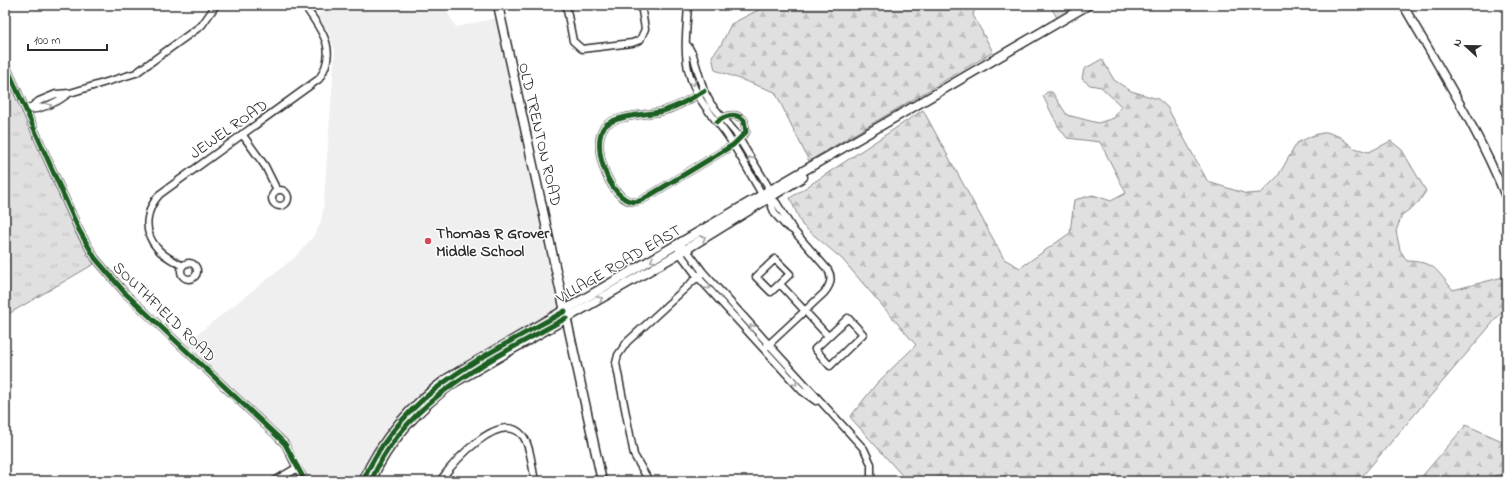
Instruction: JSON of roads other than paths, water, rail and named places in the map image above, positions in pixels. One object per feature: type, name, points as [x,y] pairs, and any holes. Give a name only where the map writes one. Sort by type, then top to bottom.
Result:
[{"type":"main road","name":"OLD TRENTON ROAD","points":[[498,5],[602,481]]},
{"type":"main road","name":"VILLAGE ROAD EAST","points":[[363,481],[392,432],[425,396],[448,378],[566,314],[771,198],[919,105],[1088,5]]},
{"type":"main road","name":"VILLAGE ROAD EAST","points":[[371,481],[398,436],[430,401],[452,384],[566,314]]},
{"type":"street","points":[[26,111],[41,109],[58,102],[70,93],[140,71],[202,25],[216,5]]},
{"type":"street","name":"JEWEL ROAD","points":[[183,266],[162,253],[152,242],[147,224],[151,206],[160,194],[314,84],[325,68],[328,54],[326,39],[304,5]]},
{"type":"street","points":[[566,5],[572,41],[578,47],[586,50],[632,43],[640,40],[645,29],[641,5]]},
{"type":"street","points":[[688,5],[688,71],[697,95],[706,110],[734,132],[768,186],[771,206],[775,214],[785,226],[794,231],[830,273],[828,288],[806,311],[766,347]]},
{"type":"street","points":[[1403,5],[1475,128],[1494,166],[1507,200]]},
{"type":"street","points":[[687,45],[694,55],[704,91],[719,120],[760,191],[771,198]]},
{"type":"street","name":"SOUTHFIELD ROAD","points":[[5,63],[78,230],[95,258],[126,294],[278,436],[285,444],[297,468]]},
{"type":"street","points":[[704,91],[665,110],[614,120],[605,125],[600,134],[600,150],[605,170],[615,189],[626,200],[639,201],[733,145],[746,132],[744,120],[737,115],[732,114],[719,120]]},
{"type":"street","points":[[242,134],[265,166],[278,190]]},
{"type":"street","points":[[682,248],[700,274],[766,347],[802,391],[825,407],[864,449],[871,464],[871,481]]},
{"type":"street","points":[[775,259],[790,274],[780,284],[771,292],[756,277],[775,259]]},
{"type":"street","points":[[649,481],[634,455],[616,363],[618,355],[627,342],[700,274]]},
{"type":"street","points":[[780,284],[828,336]]},
{"type":"street","points":[[848,318],[863,334],[830,366],[815,348],[828,336],[848,318]]},
{"type":"street","points":[[440,481],[458,459],[470,448],[492,432],[504,428],[514,430],[525,440],[535,481]]},
{"type":"street","points":[[275,481],[297,468],[304,481]]},
{"type":"waterway","points":[[1489,481],[1490,477],[1504,474],[1507,469]]},
{"type":"place","name":"Thomas R Grover Middle School","points":[[428,241]]}]
